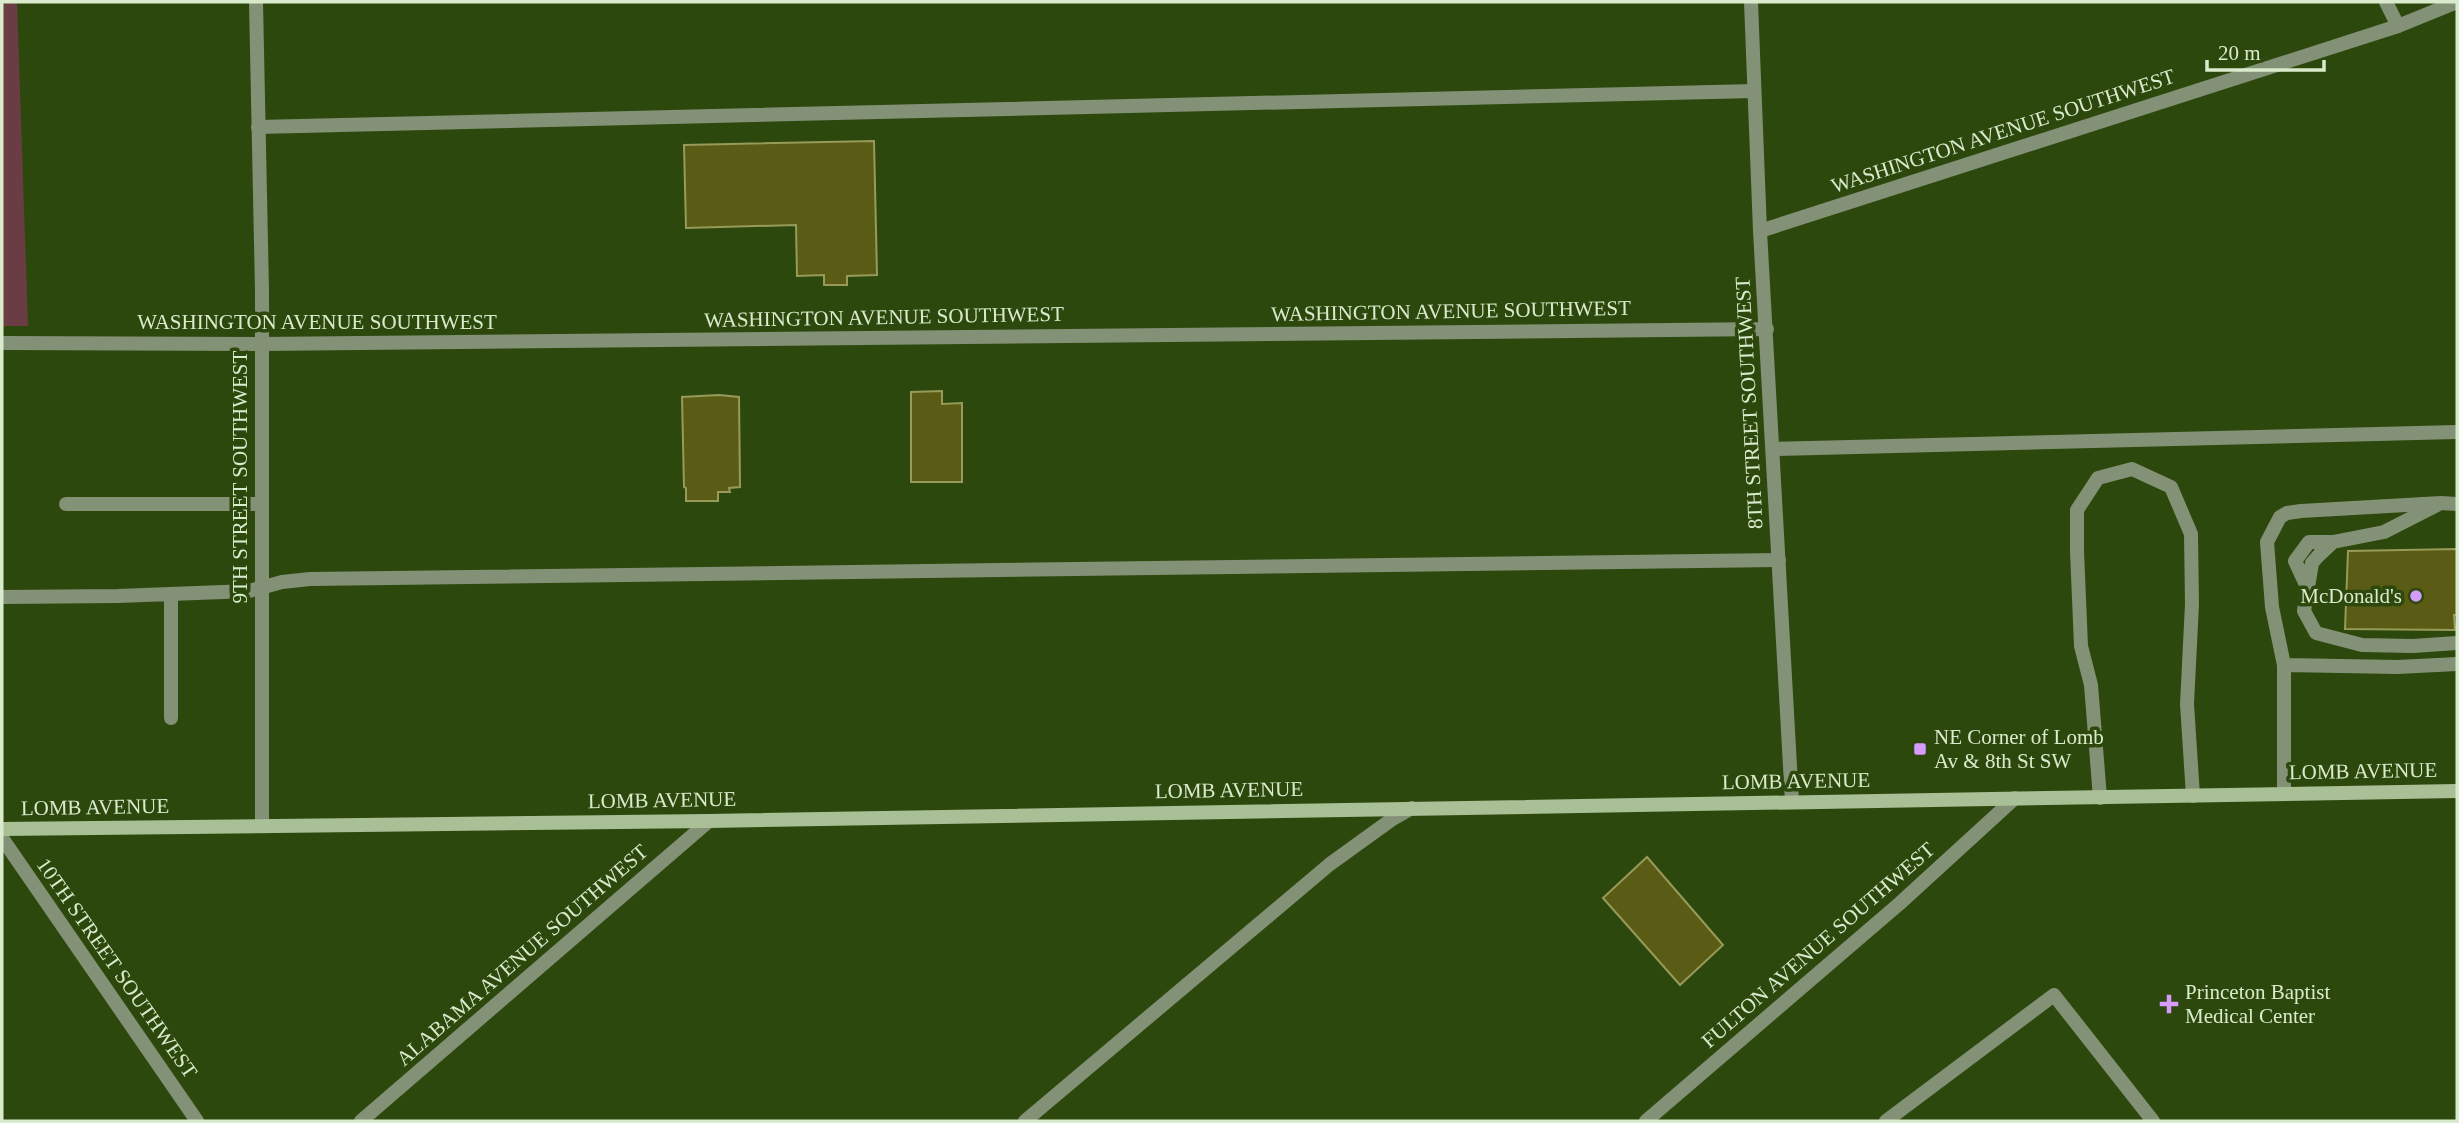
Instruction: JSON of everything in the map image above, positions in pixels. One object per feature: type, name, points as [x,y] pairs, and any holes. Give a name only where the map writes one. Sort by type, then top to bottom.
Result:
[{"type":"main road","name":"LOMB AVENUE","points":[[2,829],[709,821],[2457,790]]},
{"type":"street","name":"9TH STREET SOUTHWEST","points":[[256,2],[262,291],[262,826]]},
{"type":"street","name":"8TH STREET SOUTHWEST","points":[[1751,2],[1760,231],[1792,802]]},
{"type":"street","points":[[2386,2],[2398,26]]},
{"type":"street","name":"WASHINGTON AVENUE SOUTHWEST","points":[[1760,231],[2398,26],[2457,2]]},
{"type":"street","points":[[258,127],[1754,91]]},
{"type":"street","name":"WASHINGTON AVENUE SOUTHWEST","points":[[2,343],[261,344],[1767,329]]},
{"type":"street","points":[[1773,449],[2457,432]]},
{"type":"street","points":[[2100,798],[2091,685],[2081,646],[2077,510],[2098,478],[2132,468],[2171,487],[2191,534],[2192,604],[2187,704],[2193,796]]},
{"type":"street","points":[[2441,503],[2384,533],[2333,542],[2312,564],[2304,611],[2316,633],[2362,645],[2457,643]]},
{"type":"street","points":[[66,504],[261,504]]},
{"type":"street","points":[[2284,794],[2284,665],[2272,607],[2267,542],[2280,517],[2301,511],[2457,504]]},
{"type":"street","points":[[2,597],[249,591],[282,582],[310,579],[1779,560]]},
{"type":"street","points":[[171,594],[171,718]]},
{"type":"street","points":[[2284,665],[2397,667],[2457,664]]},
{"type":"street","name":"FULTON AVENUE SOUTHWEST","points":[[1646,1121],[1899,904],[2015,798]]},
{"type":"street","points":[[1025,1121],[1330,864],[1412,808]]},
{"type":"street","name":"ALABAMA AVENUE SOUTHWEST","points":[[361,1121],[709,821]]},
{"type":"street","name":"10TH STREET SOUTHWEST","points":[[2,838],[197,1121]]},
{"type":"street","points":[[1886,1121],[2054,995],[2153,1121]]},
{"type":"shaded area","points":[[2,2],[17,2],[28,326],[2,326]]},
{"type":"building","points":[[874,141],[877,275],[847,276],[847,285],[824,285],[824,275],[797,276],[796,225],[686,228],[684,145]]},
{"type":"building","points":[[942,391],[942,404],[962,403],[962,482],[911,482],[911,392]]},
{"type":"building","points":[[682,397],[739,397],[740,487],[729,488],[730,492],[718,492],[718,501],[686,501]]},
{"type":"building","points":[[2457,549],[2455,630],[2345,629],[2348,551]]},
{"type":"building","points":[[1647,857],[1723,945],[1680,985],[1603,898]]},
{"type":"place","name":"McDonald's","points":[[2416,596]]},
{"type":"place","name":"NE Corner of Lomb Av & 8th St SW","points":[[1920,749]]},
{"type":"place","name":"Princeton Baptist Medical Center","points":[[2169,1004]]}]
